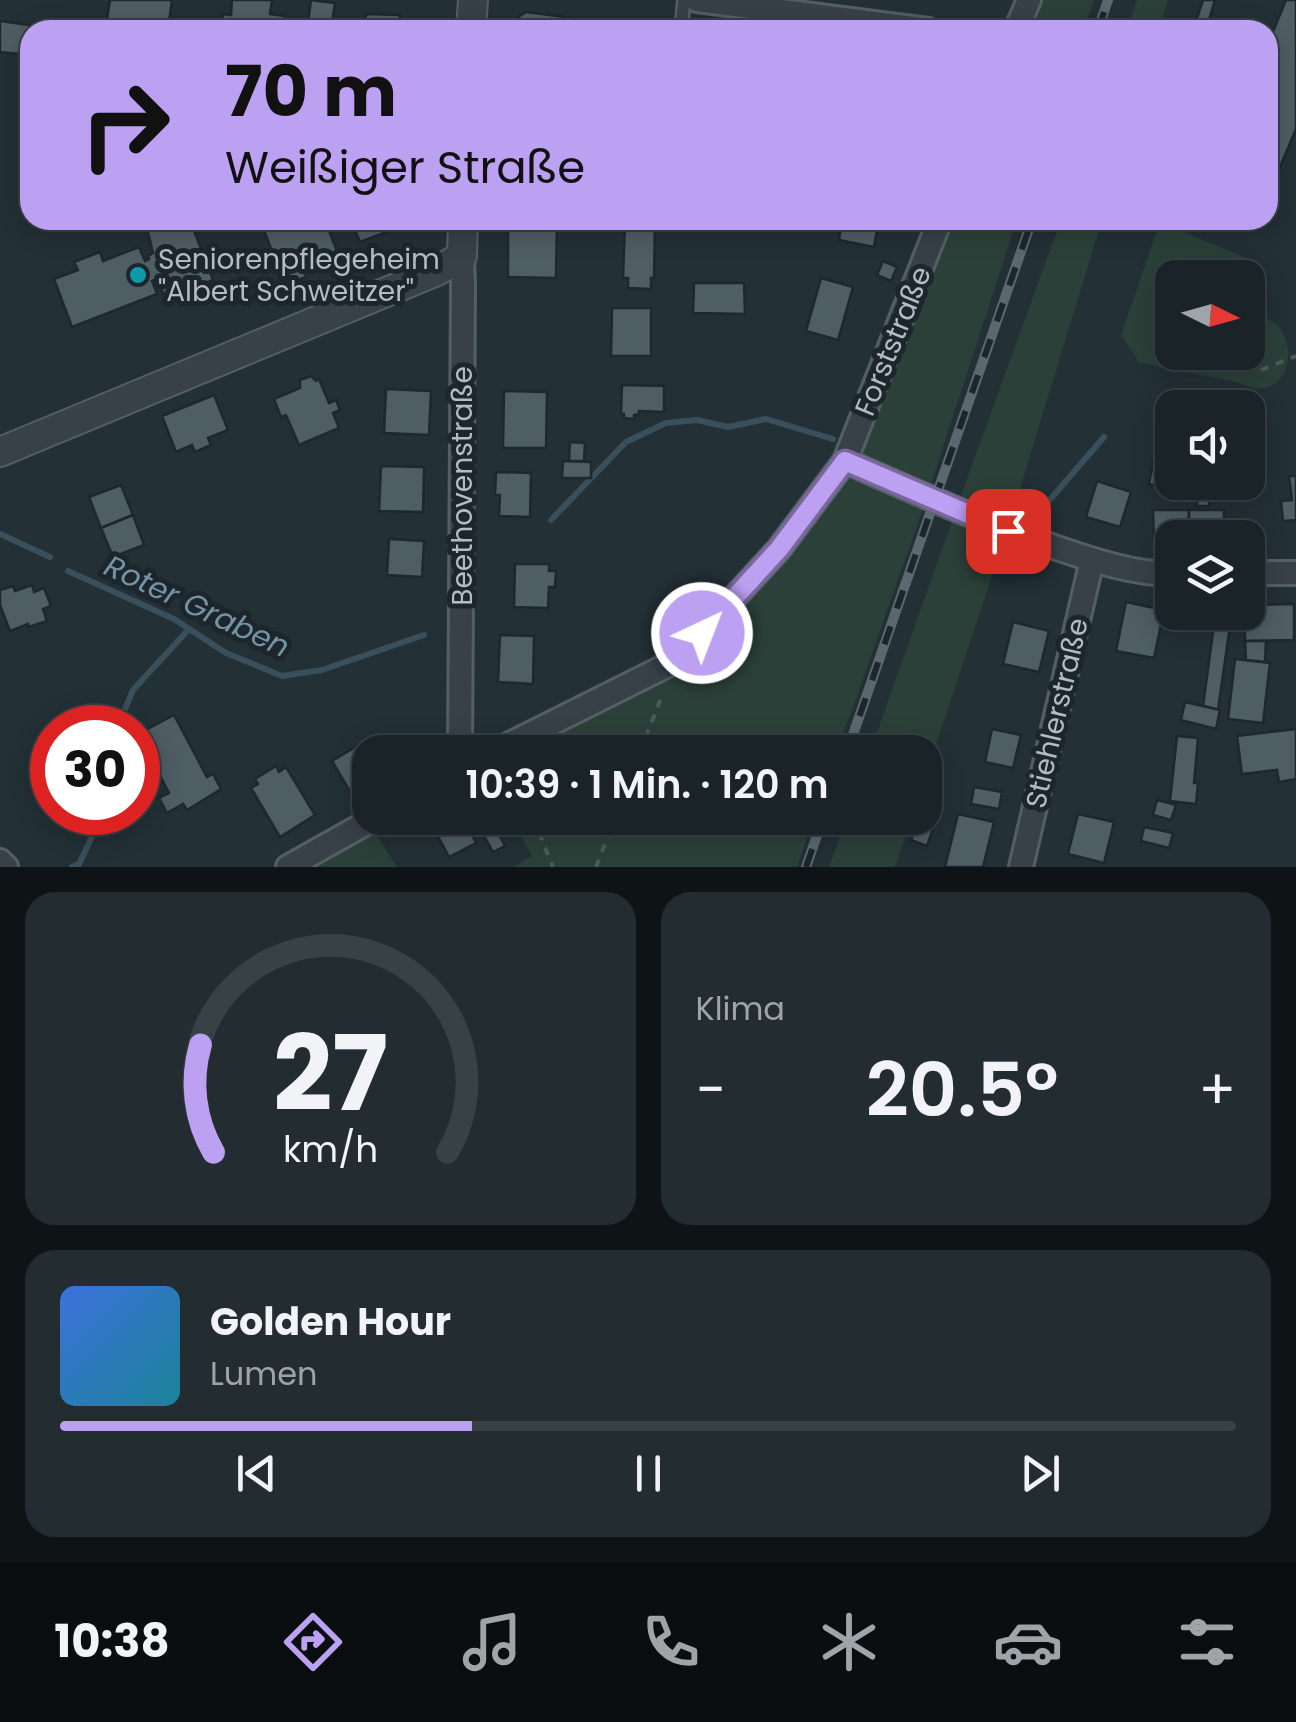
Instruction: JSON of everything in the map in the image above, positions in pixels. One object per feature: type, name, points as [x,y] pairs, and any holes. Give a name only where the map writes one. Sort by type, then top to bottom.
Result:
[{"type":"street","points":[[696,0],[851,20]]},
{"type":"street","name":"Beethovenstraße","points":[[460,735],[463,230]]},
{"type":"street","name":"Forststraße","points":[[676,661],[779,549],[845,461],[936,230]]},
{"type":"street","points":[[0,452],[436,272],[462,256]]},
{"type":"street","points":[[845,461],[1008,531],[1092,560],[1155,573]]},
{"type":"street","name":"Stiehlerstraße","points":[[1022,867],[1092,560]]},
{"type":"street","points":[[1265,573],[1296,573]]},
{"type":"street","points":[[528,735],[676,661]]},
{"type":"street","points":[[288,867],[352,831]]},
{"type":"street","points":[[0,861],[6,867]]},
{"type":"path","points":[[1265,368],[1296,356]]},
{"type":"path","points":[[647,735],[676,661]]},
{"type":"path","points":[[540,835],[553,867]]},
{"type":"path","points":[[596,867],[608,835]]},
{"type":"green space","points":[[1029,0],[1094,0],[1087,20],[1020,20]]},
{"type":"green space","points":[[1137,0],[1168,0],[1162,20],[1130,20]]},
{"type":"green space","points":[[937,230],[1014,230],[927,496],[956,509],[1057,230],[1099,230],[1007,531],[939,735],[876,735],[956,510],[927,498],[843,735],[528,735],[676,661],[845,461]]},
{"type":"green space","points":[[1157,230],[1179,230],[1251,260],[1155,260],[1155,365],[1139,362],[1121,335]]},
{"type":"green space","points":[[1265,319],[1281,329],[1288,362],[1278,381],[1269,387],[1255,388],[1178,370],[1265,370]]},
{"type":"green space","points":[[352,831],[352,835],[377,835],[397,867],[291,867]]},
{"type":"green space","points":[[520,835],[808,835],[797,867],[513,867],[532,856]]},
{"type":"green space","points":[[841,835],[906,835],[895,867],[829,867]]},
{"type":"building","points":[[110,0],[172,0],[169,20],[107,20]]},
{"type":"building","points":[[232,0],[272,0],[270,14],[287,20],[223,20],[223,14],[231,15]]},
{"type":"building","points":[[311,0],[335,3],[332,20],[308,20]]},
{"type":"building","points":[[1203,0],[1215,0],[1209,20],[1196,20]]},
{"type":"building","points":[[1286,0],[1296,0],[1296,129],[1278,172],[1278,20]]},
{"type":"building","points":[[526,12],[572,18],[517,20]]},
{"type":"building","points":[[366,14],[400,15],[400,20],[366,20]]},
{"type":"building","points":[[0,21],[20,24],[20,54],[0,52]]},
{"type":"building","name":"Seniorenpflegeheim \"Albert Schweitzer\"","points":[[147,230],[194,230],[213,280],[166,299],[157,279],[152,281],[157,294],[72,327],[54,279],[78,270],[74,262],[100,252],[103,261],[139,247],[145,261],[153,253]]},
{"type":"building","points":[[264,230],[329,230],[338,254],[303,268],[306,277],[285,285]]},
{"type":"building","points":[[355,230],[392,230],[360,242]]},
{"type":"building","points":[[508,230],[557,230],[556,278],[508,277]]},
{"type":"building","points":[[625,230],[655,230],[651,289],[628,288],[628,278],[623,278]]},
{"type":"building","points":[[840,230],[877,230],[874,247],[839,240]]},
{"type":"building","points":[[883,261],[897,267],[891,281],[877,275]]},
{"type":"building","points":[[821,278],[853,287],[838,340],[806,331]]},
{"type":"building","points":[[694,283],[744,283],[745,314],[693,313]]},
{"type":"building","points":[[612,308],[651,308],[651,356],[611,356]]},
{"type":"building","points":[[311,376],[319,379],[329,403],[336,400],[340,410],[333,413],[339,428],[299,445],[274,399],[300,388],[300,380]]},
{"type":"building","points":[[622,385],[664,386],[664,412],[639,411],[634,419],[624,418]]},
{"type":"building","points":[[386,389],[431,391],[429,435],[384,433]]},
{"type":"building","points":[[504,391],[547,392],[546,448],[503,448]]},
{"type":"building","points":[[214,395],[228,430],[208,438],[211,445],[195,452],[192,445],[176,452],[162,416]]},
{"type":"building","points":[[570,442],[585,443],[584,461],[569,461]]},
{"type":"building","points":[[563,461],[591,462],[591,478],[562,478]]},
{"type":"building","points":[[1153,463],[1155,463],[1155,485],[1149,484]]},
{"type":"building","points":[[381,466],[424,467],[423,512],[379,511]]},
{"type":"building","points":[[496,472],[531,473],[530,517],[499,516]]},
{"type":"building","points":[[1289,476],[1296,476],[1296,520],[1283,521],[1281,501],[1292,500]]},
{"type":"building","points":[[1097,481],[1131,492],[1120,527],[1086,517]]},
{"type":"building","points":[[121,485],[133,515],[101,528],[89,497]]},
{"type":"building","points":[[1197,500],[1209,500],[1209,506],[1197,506]]},
{"type":"building","points":[[1153,510],[1189,510],[1189,520],[1155,520],[1154,540]]},
{"type":"building","points":[[1189,510],[1224,510],[1224,520],[1189,520]]},
{"type":"building","points":[[133,515],[144,545],[113,557],[101,528]]},
{"type":"building","points":[[389,539],[424,541],[422,577],[387,575]]},
{"type":"building","points":[[515,564],[549,564],[549,571],[556,571],[555,587],[549,587],[548,608],[514,607]]},
{"type":"building","points":[[32,585],[34,592],[44,588],[51,606],[43,609],[47,621],[10,631],[0,605],[0,590],[13,586],[15,591]]},
{"type":"building","points":[[1126,602],[1155,608],[1155,630],[1160,630],[1154,658],[1116,651]]},
{"type":"building","points":[[1294,604],[1294,640],[1245,641],[1245,630],[1265,630],[1265,605]]},
{"type":"building","points":[[1013,622],[1049,631],[1039,672],[1003,664]]},
{"type":"building","points":[[1213,630],[1229,630],[1218,710],[1203,706]]},
{"type":"building","points":[[500,635],[534,636],[533,684],[498,682]]},
{"type":"building","points":[[1245,641],[1266,641],[1265,662],[1246,660]]},
{"type":"building","points":[[1235,659],[1270,663],[1263,723],[1228,719]]},
{"type":"building","points":[[1185,702],[1220,710],[1216,729],[1181,720]]},
{"type":"building","points":[[174,715],[207,777],[213,774],[221,789],[187,810],[183,804],[167,813],[160,800],[169,793],[160,776],[160,722]]},
{"type":"building","points":[[992,729],[1021,735],[1013,768],[985,762]]},
{"type":"building","points":[[1296,729],[1296,779],[1279,782],[1277,770],[1242,774],[1237,736]]},
{"type":"building","points":[[1177,736],[1198,738],[1196,804],[1170,801]]},
{"type":"building","points":[[352,749],[352,795],[332,761]]},
{"type":"building","points":[[276,766],[279,772],[286,767],[315,815],[280,837],[251,788],[258,784],[255,779]]},
{"type":"building","points":[[974,787],[1002,792],[999,809],[971,804]]},
{"type":"building","points":[[1157,800],[1176,805],[1171,820],[1153,815]]},
{"type":"building","points":[[958,814],[994,822],[983,867],[945,867]]},
{"type":"building","points":[[1078,814],[1114,822],[1104,863],[1068,854]]},
{"type":"building","points":[[1144,827],[1173,833],[1169,848],[1141,841]]},
{"type":"building","points":[[437,835],[472,835],[476,843],[449,857]]},
{"type":"building","points":[[499,835],[505,846],[493,852],[484,836]]},
{"type":"building","points":[[913,835],[931,835],[927,846],[911,840]]},
{"type":"waterway","name":"Roter Graben","points":[[551,520],[626,442],[666,423],[697,420],[728,427],[766,419],[833,439]]},
{"type":"waterway","name":"Roter Graben","points":[[977,508],[1014,508],[1035,517],[1104,437]]},
{"type":"waterway","name":"Roter Graben","points":[[0,534],[50,557]]},
{"type":"waterway","name":"Roter Graben","points":[[68,571],[174,619],[226,653],[282,676],[322,670],[424,635]]},
{"type":"waterway","points":[[127,705],[133,690],[189,629]]},
{"type":"waterway","points":[[72,867],[79,864],[93,835]]},
{"type":"railway","points":[[1101,20],[1108,0]]},
{"type":"railway","points":[[853,735],[1029,230]]},
{"type":"railway","points":[[806,867],[817,835]]},
{"type":"place","name":"Seniorenpflegeheim \"Albert Schweitzer\"","points":[[138,275]]},
{"type":"route","points":[[702,633],[779,549],[845,461],[1008,531]]}]
